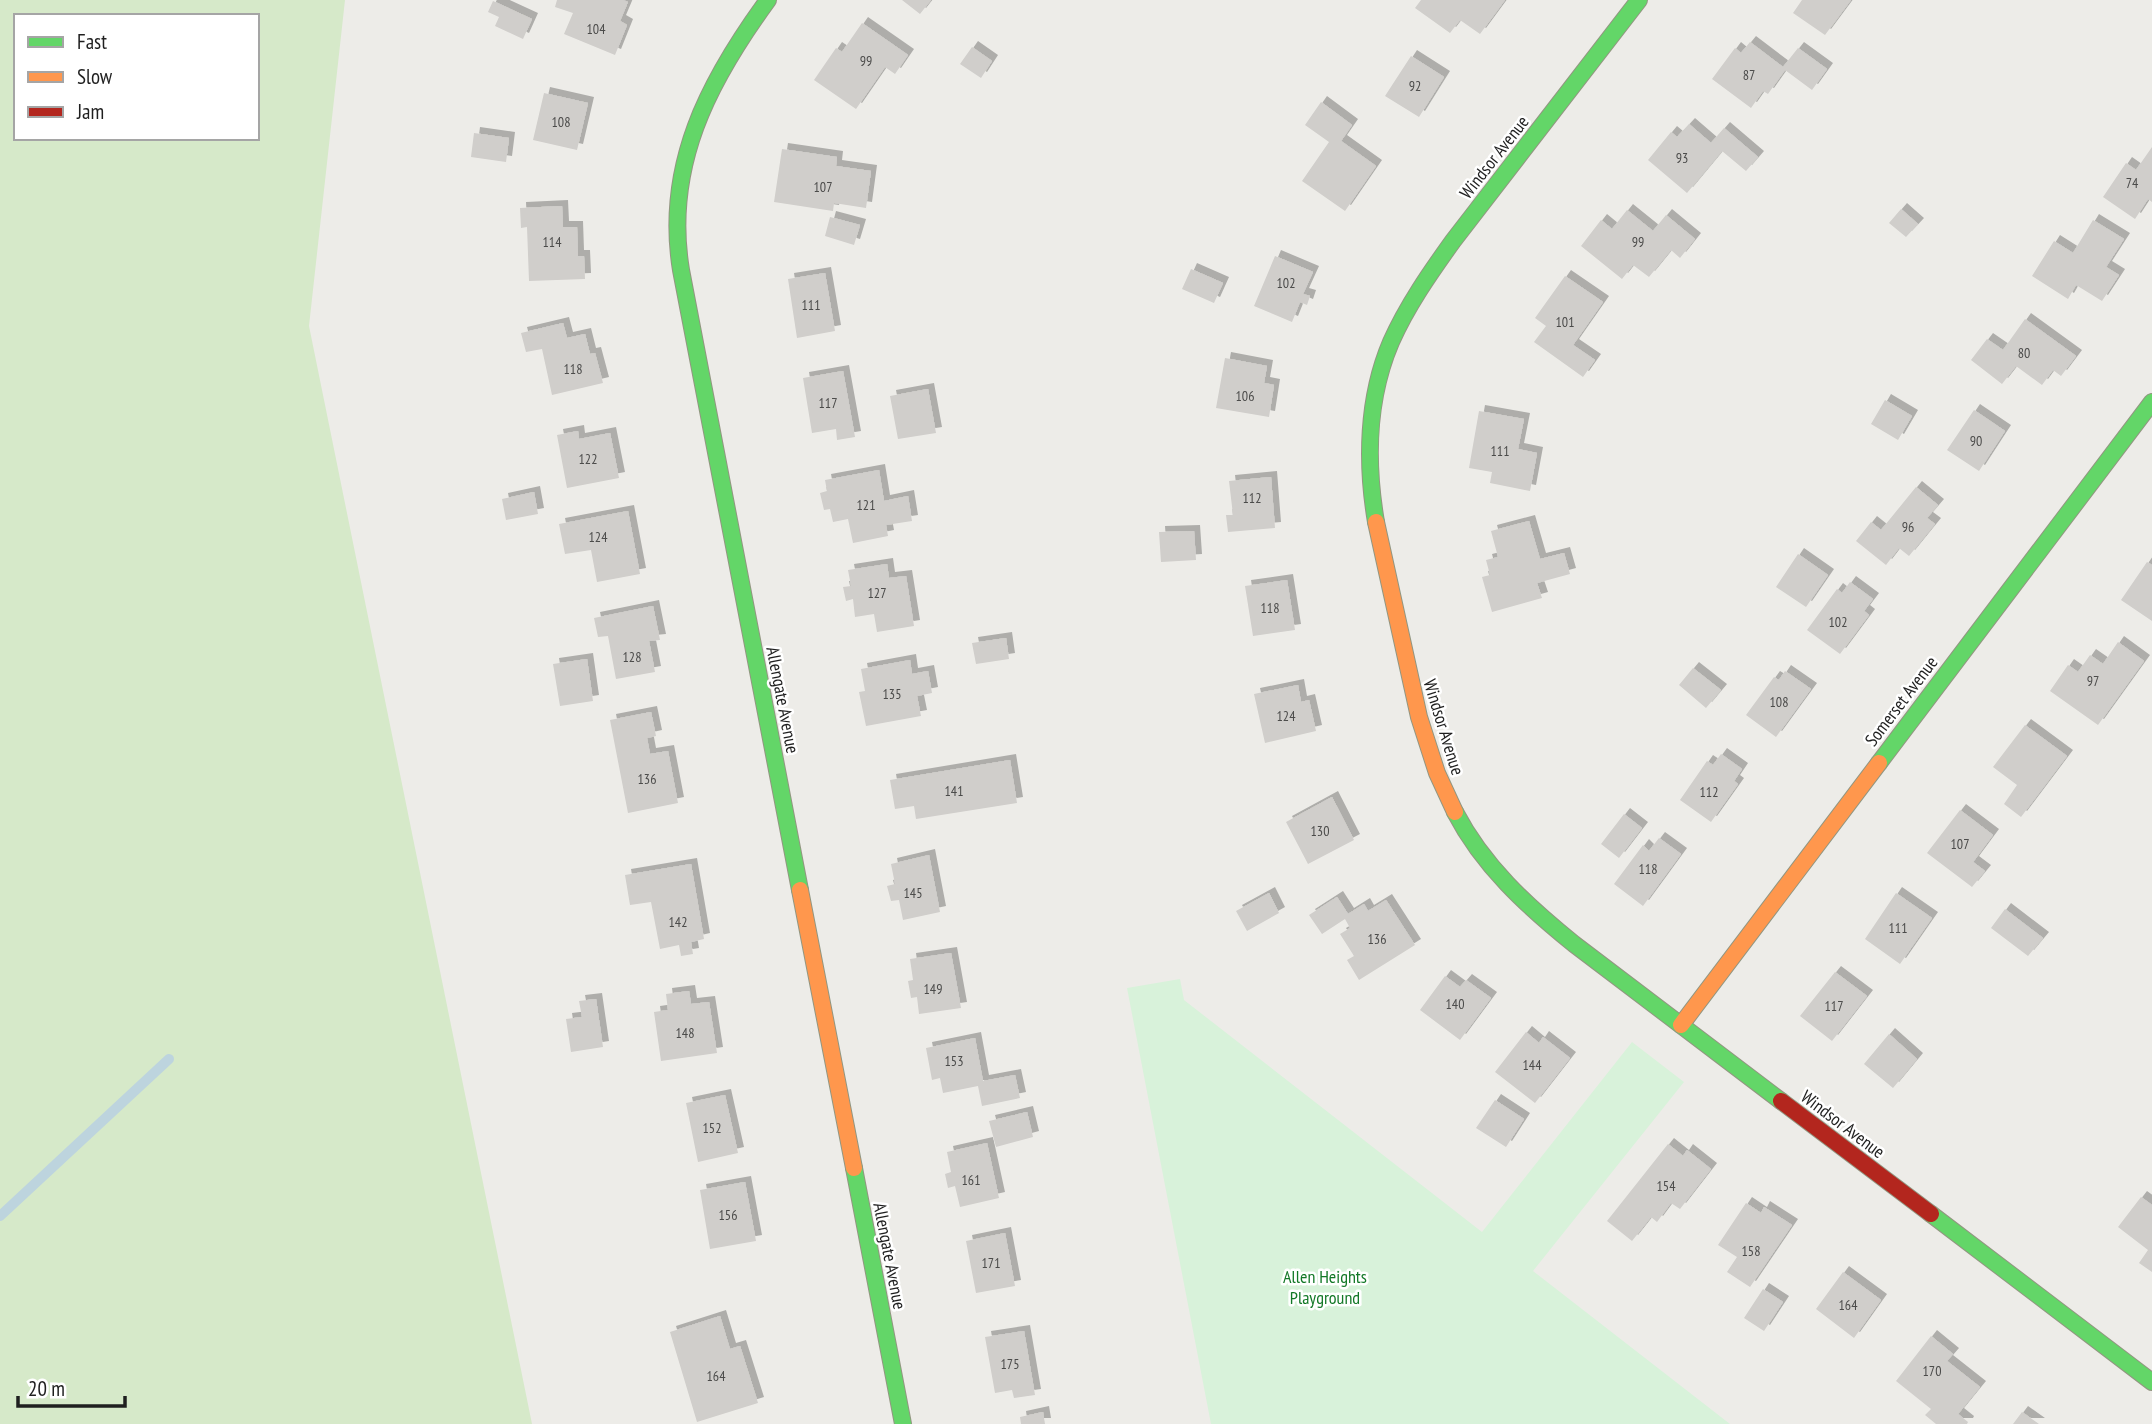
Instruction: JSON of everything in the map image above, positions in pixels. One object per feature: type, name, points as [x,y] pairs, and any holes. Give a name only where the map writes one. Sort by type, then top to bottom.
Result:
[{"type":"street","name":"Allengate Avenue","points":[[768,0],[729,56],[704,100],[688,143],[679,189],[677,231],[686,297],[903,1424]]},
{"type":"street","name":"Windsor Avenue","points":[[1639,0],[1416,294],[1391,342],[1376,394],[1370,447],[1372,501],[1417,707],[1439,780],[1462,827],[1492,869],[1532,910],[2152,1382]]},
{"type":"street","name":"Somerset Avenue","points":[[1681,1024],[2152,402]]},
{"type":"green space","points":[[0,0],[345,0],[309,326],[532,1424],[0,1424]]},
{"type":"green space","name":"Allen Heights Playground","points":[[1180,979],[1184,1000],[1482,1232],[1632,1042],[1684,1082],[1533,1271],[1730,1424],[1211,1424],[1127,988]]},
{"type":"building","points":[[557,0],[628,2],[620,21],[627,25],[615,55],[564,34],[573,13],[555,7]]},
{"type":"building","points":[[902,0],[931,0],[920,14]]},
{"type":"building","points":[[1421,0],[1505,0],[1480,34],[1460,20],[1450,33],[1415,8]]},
{"type":"building","points":[[1802,0],[1851,0],[1825,35],[1793,13]]},
{"type":"building","points":[[493,1],[532,19],[523,39],[495,26],[499,17],[488,12]]},
{"type":"building","points":[[862,23],[908,55],[895,74],[885,67],[856,109],[814,80],[836,48],[842,52]]},
{"type":"building","points":[[1750,42],[1783,67],[1798,48],[1827,69],[1812,90],[1785,70],[1768,94],[1763,91],[1751,108],[1712,79],[1735,48],[1741,53]]},
{"type":"building","points":[[972,47],[992,61],[981,78],[960,64]]},
{"type":"building","points":[[1411,56],[1444,77],[1419,117],[1385,96]]},
{"type":"building","points":[[544,93],[588,103],[577,150],[533,140]]},
{"type":"building","points":[[1321,102],[1352,125],[1341,141],[1376,166],[1345,211],[1302,181],[1329,142],[1305,125]]},
{"type":"building","points":[[1689,124],[1711,143],[1724,128],[1758,157],[1746,171],[1722,151],[1687,193],[1648,160],[1671,132],[1677,137]]},
{"type":"building","points":[[474,133],[509,138],[506,162],[471,157]]},
{"type":"building","points":[[2152,147],[2152,202],[2148,199],[2135,219],[2103,197],[2126,163],[2136,170]]},
{"type":"building","points":[[782,149],[837,157],[836,166],[871,171],[866,208],[834,203],[833,211],[774,202]]},
{"type":"building","points":[[562,206],[563,227],[577,227],[578,256],[584,256],[585,279],[529,281],[527,227],[521,228],[520,208]]},
{"type":"building","points":[[1901,209],[1918,224],[1906,237],[1889,223]]},
{"type":"building","points":[[1627,210],[1653,231],[1666,215],[1695,239],[1680,258],[1671,250],[1649,277],[1633,265],[1622,279],[1581,246],[1601,220],[1612,229]]},
{"type":"building","points":[[830,217],[860,225],[854,245],[825,236]]},
{"type":"building","points":[[2093,220],[2124,239],[2106,267],[2119,275],[2102,301],[2076,285],[2068,299],[2032,276],[2054,241],[2073,253]]},
{"type":"building","points":[[1275,256],[1313,272],[1303,294],[1310,296],[1307,305],[1300,302],[1292,322],[1254,306]]},
{"type":"building","points":[[1191,269],[1223,283],[1214,303],[1182,289]]},
{"type":"building","points":[[825,273],[835,331],[797,338],[788,279]]},
{"type":"building","points":[[1565,276],[1603,302],[1573,345],[1595,360],[1583,377],[1534,342],[1546,326],[1535,318]]},
{"type":"building","points":[[2025,319],[2076,356],[2061,376],[2053,370],[2042,385],[2016,366],[2002,384],[1971,360],[1987,339],[2003,350]]},
{"type":"building","points":[[563,323],[567,338],[585,334],[590,354],[595,353],[603,383],[552,395],[542,349],[526,352],[521,333]]},
{"type":"building","points":[[1225,358],[1267,366],[1264,383],[1274,385],[1269,417],[1216,408]]},
{"type":"building","points":[[843,371],[855,437],[837,440],[836,429],[812,433],[803,378]]},
{"type":"building","points":[[928,389],[936,433],[898,439],[890,396]]},
{"type":"building","points":[[1885,400],[1912,416],[1898,440],[1871,424]]},
{"type":"building","points":[[1974,410],[2005,431],[1979,471],[1947,450]]},
{"type":"building","points":[[1479,411],[1524,419],[1518,449],[1537,453],[1530,491],[1490,483],[1492,472],[1469,468]]},
{"type":"building","points":[[578,431],[579,439],[610,433],[619,478],[567,488],[557,435]]},
{"type":"building","points":[[879,470],[884,501],[908,496],[912,521],[886,525],[888,536],[853,543],[848,519],[833,522],[830,509],[824,510],[820,493],[827,491],[825,480]]},
{"type":"building","points":[[1271,477],[1275,528],[1228,532],[1226,515],[1233,515],[1229,481]]},
{"type":"building","points":[[1916,487],[1938,505],[1927,518],[1935,524],[1909,556],[1899,548],[1886,565],[1856,541],[1871,522],[1881,530]]},
{"type":"building","points":[[534,492],[538,514],[506,520],[502,499]]},
{"type":"building","points":[[628,511],[640,574],[597,582],[591,550],[565,554],[559,524]]},
{"type":"building","points":[[1529,521],[1540,559],[1564,553],[1570,574],[1537,583],[1542,598],[1492,612],[1482,577],[1490,575],[1486,560],[1498,557],[1491,531]]},
{"type":"building","points":[[1194,531],[1196,560],[1161,562],[1159,532]]},
{"type":"building","points":[[1798,554],[1828,575],[1806,607],[1776,587]]},
{"type":"building","points":[[2147,562],[2152,565],[2152,621],[2121,600]]},
{"type":"building","points":[[887,564],[889,578],[906,576],[914,626],[877,632],[874,614],[855,617],[853,599],[846,601],[843,587],[851,586],[848,570]]},
{"type":"building","points":[[1287,580],[1295,630],[1253,636],[1245,586]]},
{"type":"building","points":[[1850,582],[1873,599],[1864,611],[1869,615],[1840,654],[1807,630],[1837,589],[1842,593]]},
{"type":"building","points":[[653,606],[660,640],[649,641],[655,672],[616,679],[608,636],[598,637],[594,618]]},
{"type":"building","points":[[1006,638],[1009,659],[976,664],[972,643]]},
{"type":"building","points":[[2118,642],[2144,661],[2098,725],[2050,691],[2068,665],[2078,672],[2090,655],[2103,664]]},
{"type":"building","points":[[587,659],[593,701],[560,706],[553,664]]},
{"type":"building","points":[[910,660],[912,674],[928,671],[932,693],[917,696],[921,716],[866,726],[859,692],[865,691],[861,669]]},
{"type":"building","points":[[1693,668],[1721,690],[1706,708],[1679,685]]},
{"type":"building","points":[[1785,671],[1811,689],[1776,737],[1746,715],[1774,677],[1779,680]]},
{"type":"building","points":[[1298,685],[1301,702],[1309,700],[1316,731],[1265,743],[1254,694]]},
{"type":"building","points":[[651,712],[656,736],[647,738],[650,754],[668,751],[678,803],[628,813],[610,720]]},
{"type":"building","points":[[2025,725],[2067,756],[2021,817],[2004,804],[2017,785],[1993,767]]},
{"type":"building","points":[[1721,754],[1742,769],[1734,781],[1738,784],[1711,822],[1680,800],[1707,761],[1713,765]]},
{"type":"building","points":[[1010,760],[1017,803],[916,819],[914,806],[895,809],[890,780]]},
{"type":"building","points":[[1332,797],[1354,840],[1308,864],[1286,822]]},
{"type":"building","points":[[1960,810],[1993,835],[1973,862],[1985,871],[1972,887],[1927,853]]},
{"type":"building","points":[[1624,814],[1642,828],[1619,858],[1601,844]]},
{"type":"building","points":[[1659,838],[1681,854],[1643,906],[1614,884],[1643,845],[1649,851]]},
{"type":"building","points":[[929,855],[940,912],[903,920],[899,900],[891,901],[887,886],[895,884],[891,864]]},
{"type":"building","points":[[691,864],[704,939],[691,942],[693,954],[681,956],[679,945],[660,949],[651,902],[630,905],[625,875]]},
{"type":"building","points":[[1269,893],[1279,913],[1247,931],[1236,911]]},
{"type":"building","points":[[1896,893],[1932,918],[1900,964],[1865,939]]},
{"type":"building","points":[[1337,897],[1348,914],[1364,904],[1368,911],[1386,900],[1415,945],[1359,980],[1347,960],[1354,956],[1340,934],[1350,928],[1345,919],[1322,934],[1309,915]]},
{"type":"building","points":[[2005,909],[2043,938],[2028,956],[1991,928]]},
{"type":"building","points":[[951,953],[961,1008],[919,1014],[917,997],[911,998],[908,981],[913,980],[910,959]]},
{"type":"building","points":[[1835,972],[1867,996],[1832,1041],[1800,1016]]},
{"type":"building","points":[[1445,976],[1460,987],[1466,980],[1491,998],[1460,1040],[1420,1010]]},
{"type":"building","points":[[689,991],[691,1004],[709,1002],[717,1053],[661,1061],[654,1012],[668,1010],[666,994]]},
{"type":"building","points":[[596,999],[603,1047],[571,1052],[566,1019],[582,1017],[579,1001]]},
{"type":"building","points":[[1526,1032],[1539,1043],[1543,1037],[1570,1058],[1535,1103],[1495,1072]]},
{"type":"building","points":[[1889,1034],[1917,1059],[1893,1088],[1864,1064]]},
{"type":"building","points":[[975,1038],[983,1081],[1015,1075],[1020,1098],[982,1106],[978,1086],[943,1093],[940,1078],[932,1080],[926,1048]]},
{"type":"building","points":[[725,1095],[738,1153],[698,1162],[686,1103]]},
{"type":"building","points":[[1495,1100],[1524,1119],[1506,1147],[1476,1128]]},
{"type":"building","points":[[1027,1112],[1033,1137],[996,1147],[989,1121]]},
{"type":"building","points":[[987,1143],[999,1198],[960,1207],[955,1186],[948,1188],[945,1174],[951,1172],[947,1152]]},
{"type":"building","points":[[1668,1144],[1683,1156],[1687,1150],[1711,1169],[1680,1209],[1671,1203],[1657,1222],[1651,1217],[1632,1241],[1607,1221]]},
{"type":"building","points":[[745,1182],[756,1241],[710,1249],[700,1190]]},
{"type":"building","points":[[2141,1197],[2152,1205],[2152,1272],[2139,1263],[2148,1250],[2118,1227]]},
{"type":"building","points":[[1746,1203],[1761,1213],[1764,1207],[1792,1225],[1750,1287],[1727,1272],[1737,1257],[1718,1245]]},
{"type":"building","points":[[1005,1233],[1015,1286],[976,1293],[966,1241]]},
{"type":"building","points":[[1843,1272],[1881,1300],[1854,1338],[1816,1309]]},
{"type":"building","points":[[1763,1289],[1783,1302],[1764,1331],[1744,1318]]},
{"type":"building","points":[[720,1316],[730,1349],[740,1346],[758,1403],[697,1422],[670,1332]]},
{"type":"building","points":[[1024,1331],[1035,1395],[1014,1398],[1012,1390],[995,1393],[985,1337]]},
{"type":"building","points":[[1931,1336],[1953,1354],[1947,1361],[1980,1387],[1958,1414],[1967,1424],[1936,1424],[1925,1415],[1931,1409],[1896,1381]]},
{"type":"building","points":[[1043,1412],[1045,1424],[1021,1424],[1020,1417]]},
{"type":"building","points":[[2022,1412],[2039,1424],[2013,1424]]},
{"type":"waterway","points":[[0,1216],[169,1059]]},
{"type":"traffic: fast","points":[[768,0],[727,62],[696,127],[685,160],[677,232],[681,270],[800,890]]},
{"type":"traffic: fast","points":[[1376,522],[1370,454],[1373,408],[1383,363],[1397,329],[1419,290],[1453,241],[1639,0]]},
{"type":"traffic: fast","points":[[1879,763],[2152,402]]},
{"type":"traffic: fast","points":[[1455,812],[1466,832],[1507,884],[1540,915],[1574,944],[1781,1101]]},
{"type":"traffic: fast","points":[[854,1168],[903,1424]]},
{"type":"traffic: fast","points":[[1931,1214],[2152,1382]]},
{"type":"traffic: slow","points":[[1376,522],[1419,717],[1437,773],[1455,812]]},
{"type":"traffic: slow","points":[[1681,1025],[1879,763]]},
{"type":"traffic: slow","points":[[800,890],[854,1168]]},
{"type":"traffic: jam","points":[[1781,1101],[1931,1214]]}]
